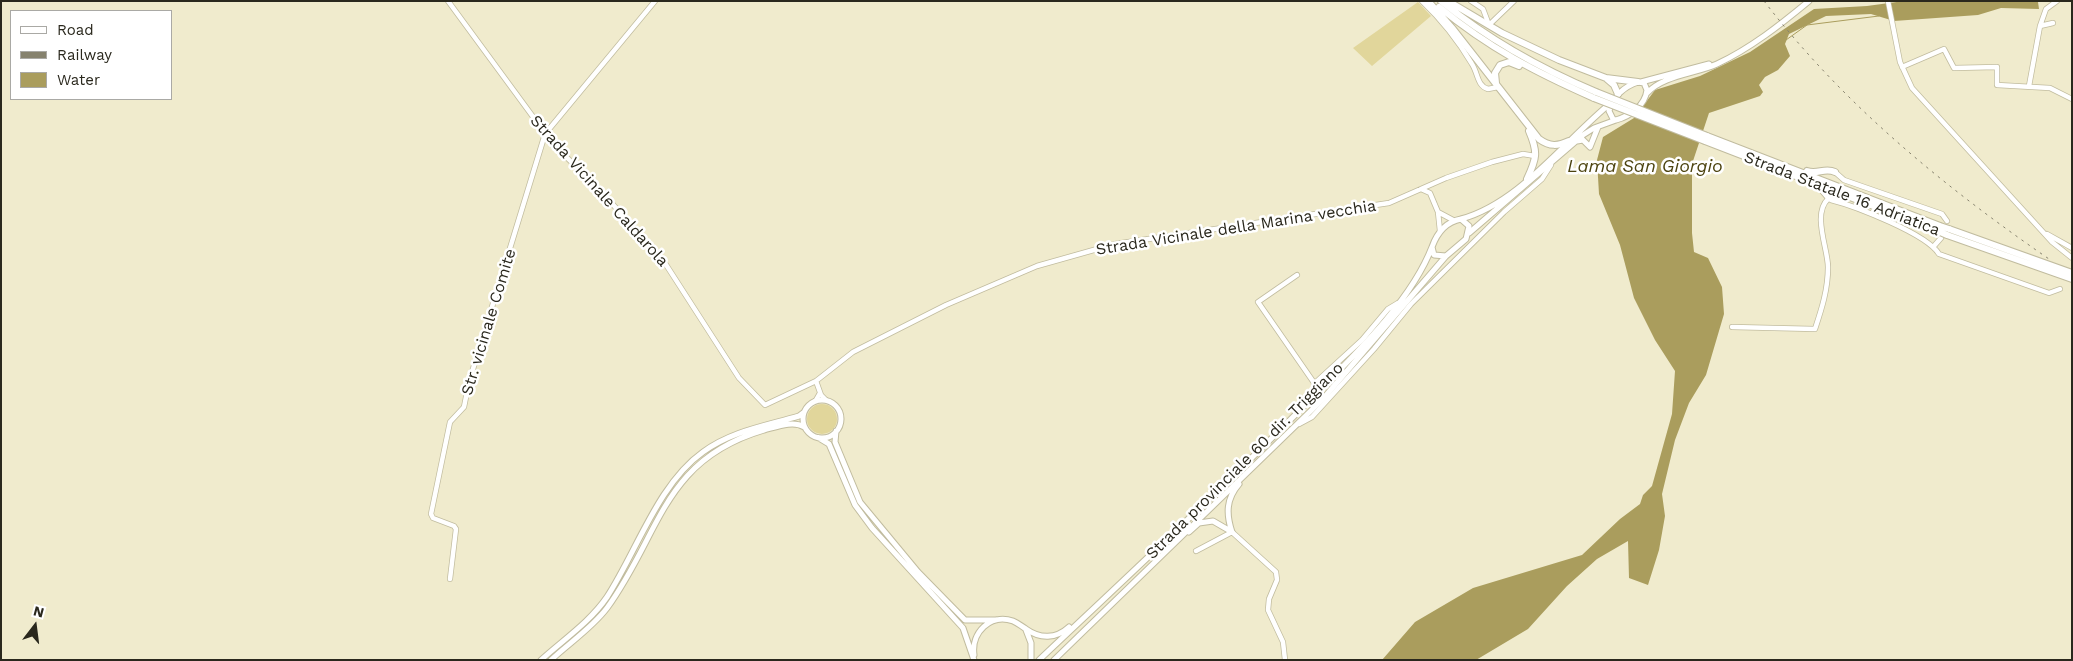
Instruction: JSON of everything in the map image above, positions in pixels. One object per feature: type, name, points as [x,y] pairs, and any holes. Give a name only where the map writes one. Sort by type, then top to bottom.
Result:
[{"type":"highway","points":[[1430,1],[1528,127],[1545,143],[1556,145],[1569,141]]},
{"type":"highway","name":"Strada Statale 16 Adriatica","points":[[1430,1],[1490,45],[1533,71],[1706,138],[1774,162],[1943,232],[2072,279]]},
{"type":"highway","name":"Strada Statale 16 Adriatica","points":[[1441,1],[1468,23],[1523,54],[1545,70],[1595,95]]},
{"type":"highway","points":[[1448,1],[1489,26],[1534,48],[1606,78],[1640,82]]},
{"type":"highway","points":[[1516,39],[1523,54],[1531,47],[1534,48]]},
{"type":"highway","points":[[1498,87],[1495,73],[1496,69],[1504,63],[1513,63],[1533,71]]},
{"type":"highway","points":[[1606,78],[1614,85],[1618,94]]},
{"type":"highway","points":[[1527,179],[1536,156],[1536,149],[1528,127]]},
{"type":"highway","name":"Strada Statale 16 Adriatica","points":[[1706,138],[1817,185],[1859,198]]},
{"type":"highway","points":[[1774,162],[1782,162],[1813,173],[1830,170],[1835,172]]},
{"type":"highway","points":[[1835,172],[1828,173],[1826,177],[1859,198]]},
{"type":"highway","points":[[1817,185],[1828,198],[1859,198]]},
{"type":"highway","name":"Strada Statale 16 Adriatica","points":[[1943,232],[2072,273]]},
{"type":"main road","points":[[1054,660],[1295,426],[1354,365],[1420,285],[1446,256],[1457,248],[1469,233],[1551,165],[1588,131],[1636,110],[1647,93],[1664,82],[1708,68],[1755,42],[1809,1]]},
{"type":"main road","points":[[1440,231],[1453,220],[1486,210],[1527,179],[1612,102],[1618,94],[1640,82],[1726,59]]},
{"type":"main road","points":[[1640,82],[1646,86],[1647,93]]},
{"type":"main road","points":[[1612,102],[1609,115],[1616,120]]},
{"type":"main road","points":[[1577,141],[1583,140],[1590,146],[1599,126]]},
{"type":"main road","points":[[1461,219],[1469,226],[1469,233]]},
{"type":"main road","name":"Strada provinciale 60 dir. Triggiano","points":[[1039,660],[1202,507],[1319,390],[1398,303],[1424,267],[1440,231]]},
{"type":"main road","points":[[1432,247],[1434,255],[1446,256]]},
{"type":"main road","points":[[541,660],[600,606],[615,584],[668,489],[689,464],[702,453],[732,435],[799,416],[810,403],[816,400],[826,400],[837,407],[840,413],[840,426],[825,438],[819,438]]},
{"type":"main road","points":[[803,413],[804,427]]},
{"type":"main road","points":[[551,660],[605,610],[673,493],[694,468],[716,450],[745,436],[792,424],[804,427],[813,436],[829,444],[855,505],[872,528],[958,621],[963,628],[975,660]]},
{"type":"main road","points":[[836,431],[835,442],[860,502],[918,572],[965,620],[1013,621],[1026,630],[1046,636],[1058,635],[1104,598]]},
{"type":"main road","points":[[1232,532],[1227,516],[1231,495],[1258,461]]},
{"type":"main road","points":[[1164,553],[1200,523],[1207,521],[1219,523],[1232,532]]},
{"type":"main road","points":[[975,660],[973,648],[977,634],[986,624],[996,620]]},
{"type":"main road","points":[[1026,630],[1031,643],[1031,660]]},
{"type":"street","name":"Strada Vicinale Caldarola","points":[[448,1],[545,134],[646,239],[699,314],[738,378],[765,405]]},
{"type":"street","points":[[545,134],[655,1]]},
{"type":"street","points":[[1422,1],[1433,12],[1472,64],[1480,84],[1488,89],[1498,87]]},
{"type":"street","points":[[1470,1],[1483,10],[1489,26],[1514,1]]},
{"type":"street","points":[[1888,1],[1902,67],[1912,88],[2056,246],[2072,258]]},
{"type":"street","points":[[2029,86],[2040,26],[2046,9],[2057,1]]},
{"type":"street","points":[[2040,26],[2052,23]]},
{"type":"street","points":[[1902,67],[1944,49],[1954,68],[1997,67],[1997,85],[2050,88],[2072,99]]},
{"type":"street","name":"Str. vicinale Comite","points":[[450,580],[456,529],[454,526],[433,518],[431,514],[450,422],[464,407],[469,382],[545,134]]},
{"type":"street","name":"Strada Vicinale della Marina vecchia","points":[[765,405],[816,381],[853,352],[946,305],[1037,266],[1115,244],[1389,203],[1434,183],[1508,158],[1528,154],[1536,156]]},
{"type":"street","points":[[1295,426],[1312,417],[1374,349],[1411,304],[1504,212],[1542,179],[1551,165]]},
{"type":"street","points":[[1835,172],[1844,180],[1942,214],[1947,221]]},
{"type":"street","points":[[1430,193],[1434,183]]},
{"type":"street","points":[[1421,189],[1430,193],[1438,212],[1440,231]]},
{"type":"street","points":[[1732,327],[1816,329],[1828,285],[1828,264],[1821,220],[1822,206],[1828,198],[1853,206],[1934,246],[1938,254],[2049,293],[2060,289]]},
{"type":"street","points":[[1438,212],[1453,220]]},
{"type":"street","points":[[2043,231],[2065,245],[2072,247]]},
{"type":"street","points":[[1934,246],[1943,232]]},
{"type":"street","points":[[1457,248],[1462,253]]},
{"type":"street","points":[[1297,275],[1258,302],[1319,390]]},
{"type":"street","points":[[1314,384],[1362,340],[1388,309],[1398,303]]},
{"type":"street","points":[[816,381],[820,393],[826,400]]},
{"type":"street","points":[[816,400],[820,393]]},
{"type":"street","points":[[1196,550],[1232,532],[1278,576],[1269,599],[1268,610],[1283,642],[1285,660]]},
{"type":"shaded area","points":[[1418,2],[1431,16],[1372,66],[1353,48]]},
{"type":"shaded area","points":[[822,404],[828,405],[836,413],[836,425],[828,433],[822,434],[816,433],[808,425],[807,419],[808,413],[816,405]]},
{"type":"water","name":"Lama San Giorgio","points":[[1904,1],[2038,2],[2039,9],[2001,8],[1978,15],[1894,21],[1871,14],[1826,16],[1789,34],[1785,44],[1790,56],[1778,70],[1765,77],[1759,85],[1763,92],[1760,96],[1709,113],[1692,164],[1692,233],[1694,252],[1708,258],[1722,287],[1724,314],[1706,375],[1689,403],[1675,440],[1662,494],[1665,516],[1659,550],[1648,585],[1629,578],[1628,541],[1597,559],[1567,586],[1528,629],[1476,660],[1382,660],[1415,622],[1473,588],[1582,555],[1620,519],[1640,504],[1643,495],[1652,486],[1672,414],[1675,371],[1655,340],[1634,298],[1620,245],[1599,194],[1597,160],[1603,137],[1634,118],[1655,90],[1700,76],[1750,52],[1814,9],[1867,6]]},
{"type":"waterway","points":[[1786,40],[1807,25],[1879,16]]},
{"type":"railway","points":[[1764,1],[1827,74],[1896,141],[1971,202],[2049,259]]}]
